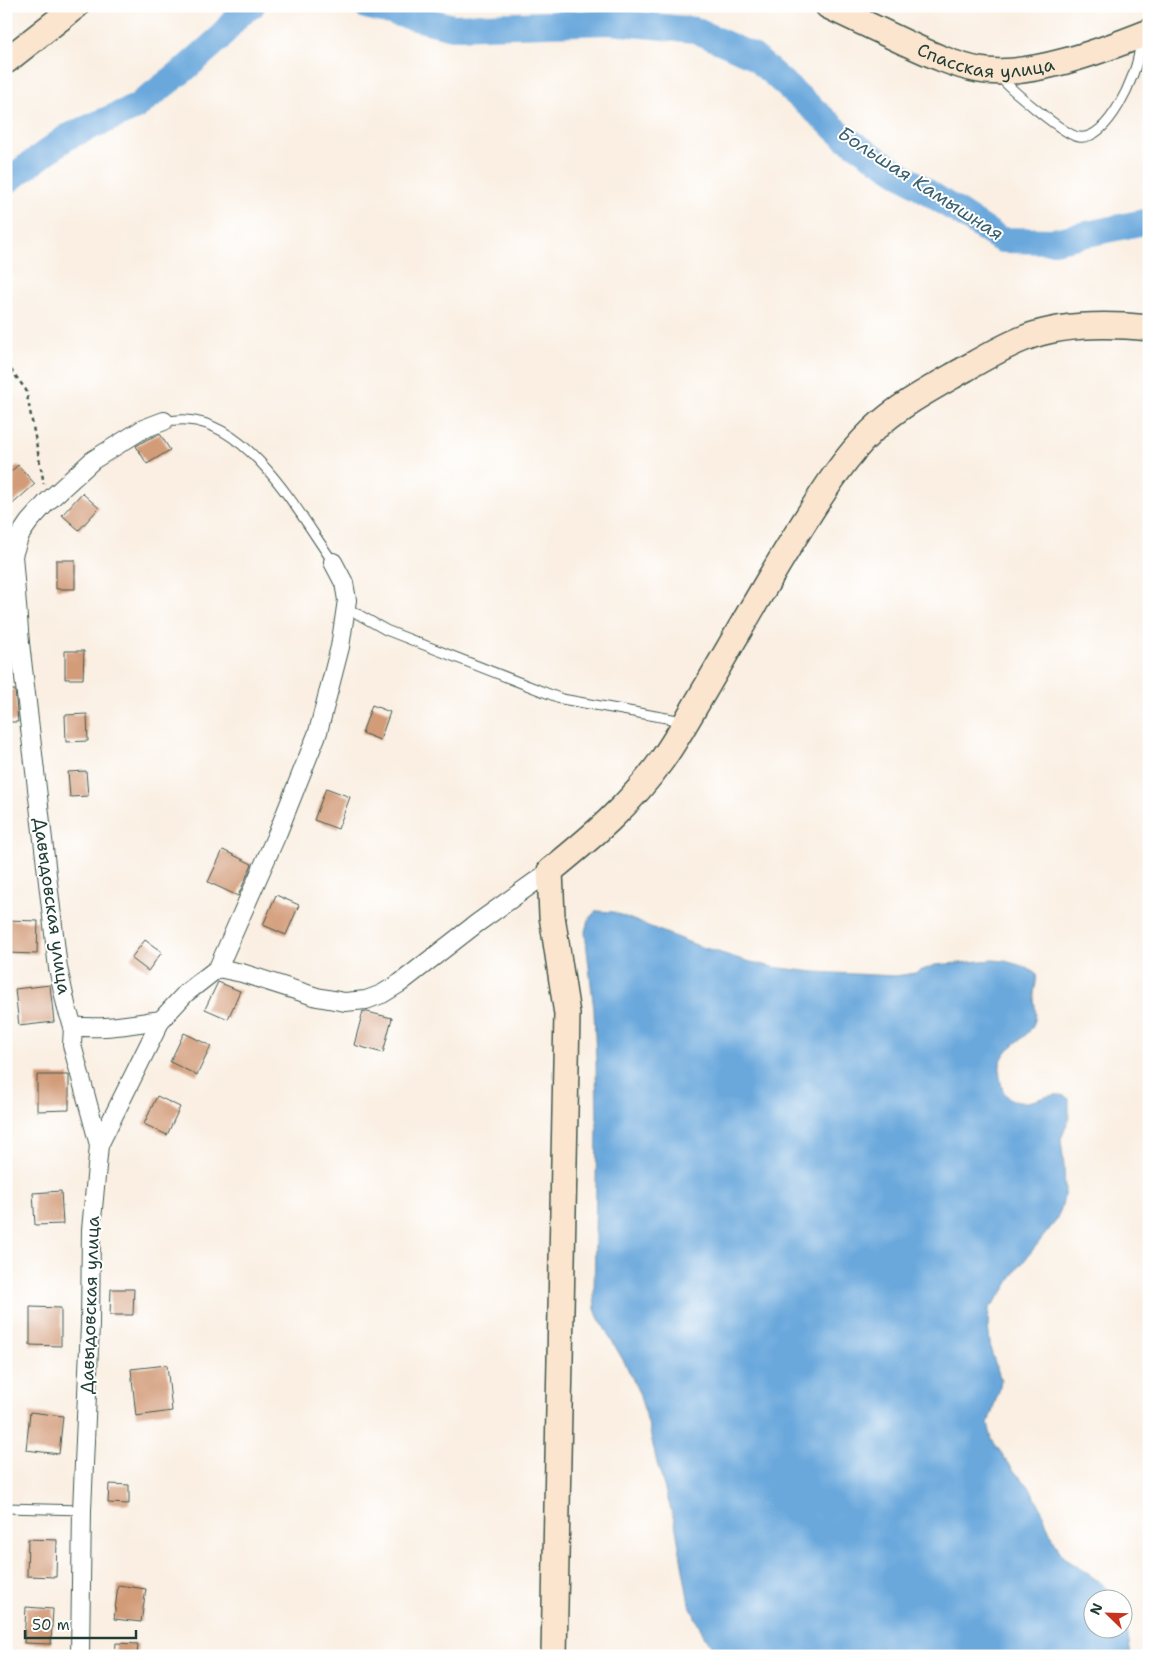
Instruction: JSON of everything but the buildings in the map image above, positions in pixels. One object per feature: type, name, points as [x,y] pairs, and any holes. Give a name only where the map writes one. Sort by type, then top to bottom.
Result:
[{"type":"street","points":[[6,61],[76,6]]},
{"type":"street","name":"Спасская улица","points":[[828,6],[956,64],[981,70],[994,71],[1053,64],[1144,34]]},
{"type":"street","points":[[333,562],[344,584],[348,600],[334,672],[318,732],[278,832],[218,968],[242,973],[317,997],[345,1002],[366,1000],[382,994],[400,983],[550,870],[610,820],[629,801],[663,758],[686,722],[780,559],[826,488],[872,431],[904,404],[1026,337],[1078,327],[1149,328]]},
{"type":"street","name":"Давыдовская улица","points":[[80,1656],[82,1510],[90,1325],[91,1230],[99,1145],[72,1045],[73,1026],[67,1009],[57,959],[21,652],[14,555],[20,535],[29,522],[47,502],[93,460],[143,429],[164,421]]},
{"type":"street","points":[[550,870],[552,916],[567,1014],[554,1656]]},
{"type":"street","name":"Давыдовская улица","points":[[99,1145],[160,1020],[186,993],[218,968]]},
{"type":"street","points":[[73,1026],[107,1028],[160,1020]]},
{"type":"lane","points":[[994,71],[1016,93],[1067,132],[1077,137],[1085,138],[1095,133],[1105,124],[1116,110],[1135,70],[1144,34]]},
{"type":"lane","points":[[164,421],[187,420],[206,424],[226,433],[241,444],[262,463],[333,562]]},
{"type":"lane","points":[[347,608],[386,630],[562,699],[686,722]]},
{"type":"lane","points":[[6,1508],[82,1510]]},
{"type":"path","points":[[6,363],[26,390],[47,502]]},
{"type":"water","points":[[597,911],[613,912],[696,945],[772,967],[814,972],[896,976],[915,973],[935,965],[993,960],[1005,961],[1026,967],[1036,974],[1034,996],[1035,1020],[1031,1029],[1006,1052],[1000,1070],[1001,1083],[1007,1096],[1018,1102],[1033,1101],[1056,1095],[1063,1095],[1069,1099],[1069,1119],[1061,1139],[1065,1194],[1055,1222],[989,1309],[988,1326],[991,1351],[1001,1380],[988,1423],[992,1440],[1015,1472],[1028,1485],[1040,1506],[1059,1550],[1065,1558],[1100,1582],[1108,1590],[1082,1590],[1082,1640],[1129,1640],[1131,1656],[721,1656],[705,1638],[689,1604],[675,1523],[639,1393],[595,1309],[596,1061],[594,1010],[585,932],[592,915]]},
{"type":"waterway","name":"Большая Камышная","points":[[6,182],[67,137],[136,107],[185,69],[219,39],[239,14],[252,6]]},
{"type":"waterway","name":"Большая Камышная","points":[[366,6],[453,27],[611,22],[695,30],[753,56],[847,139],[1001,240],[1054,241],[1149,221]]}]
